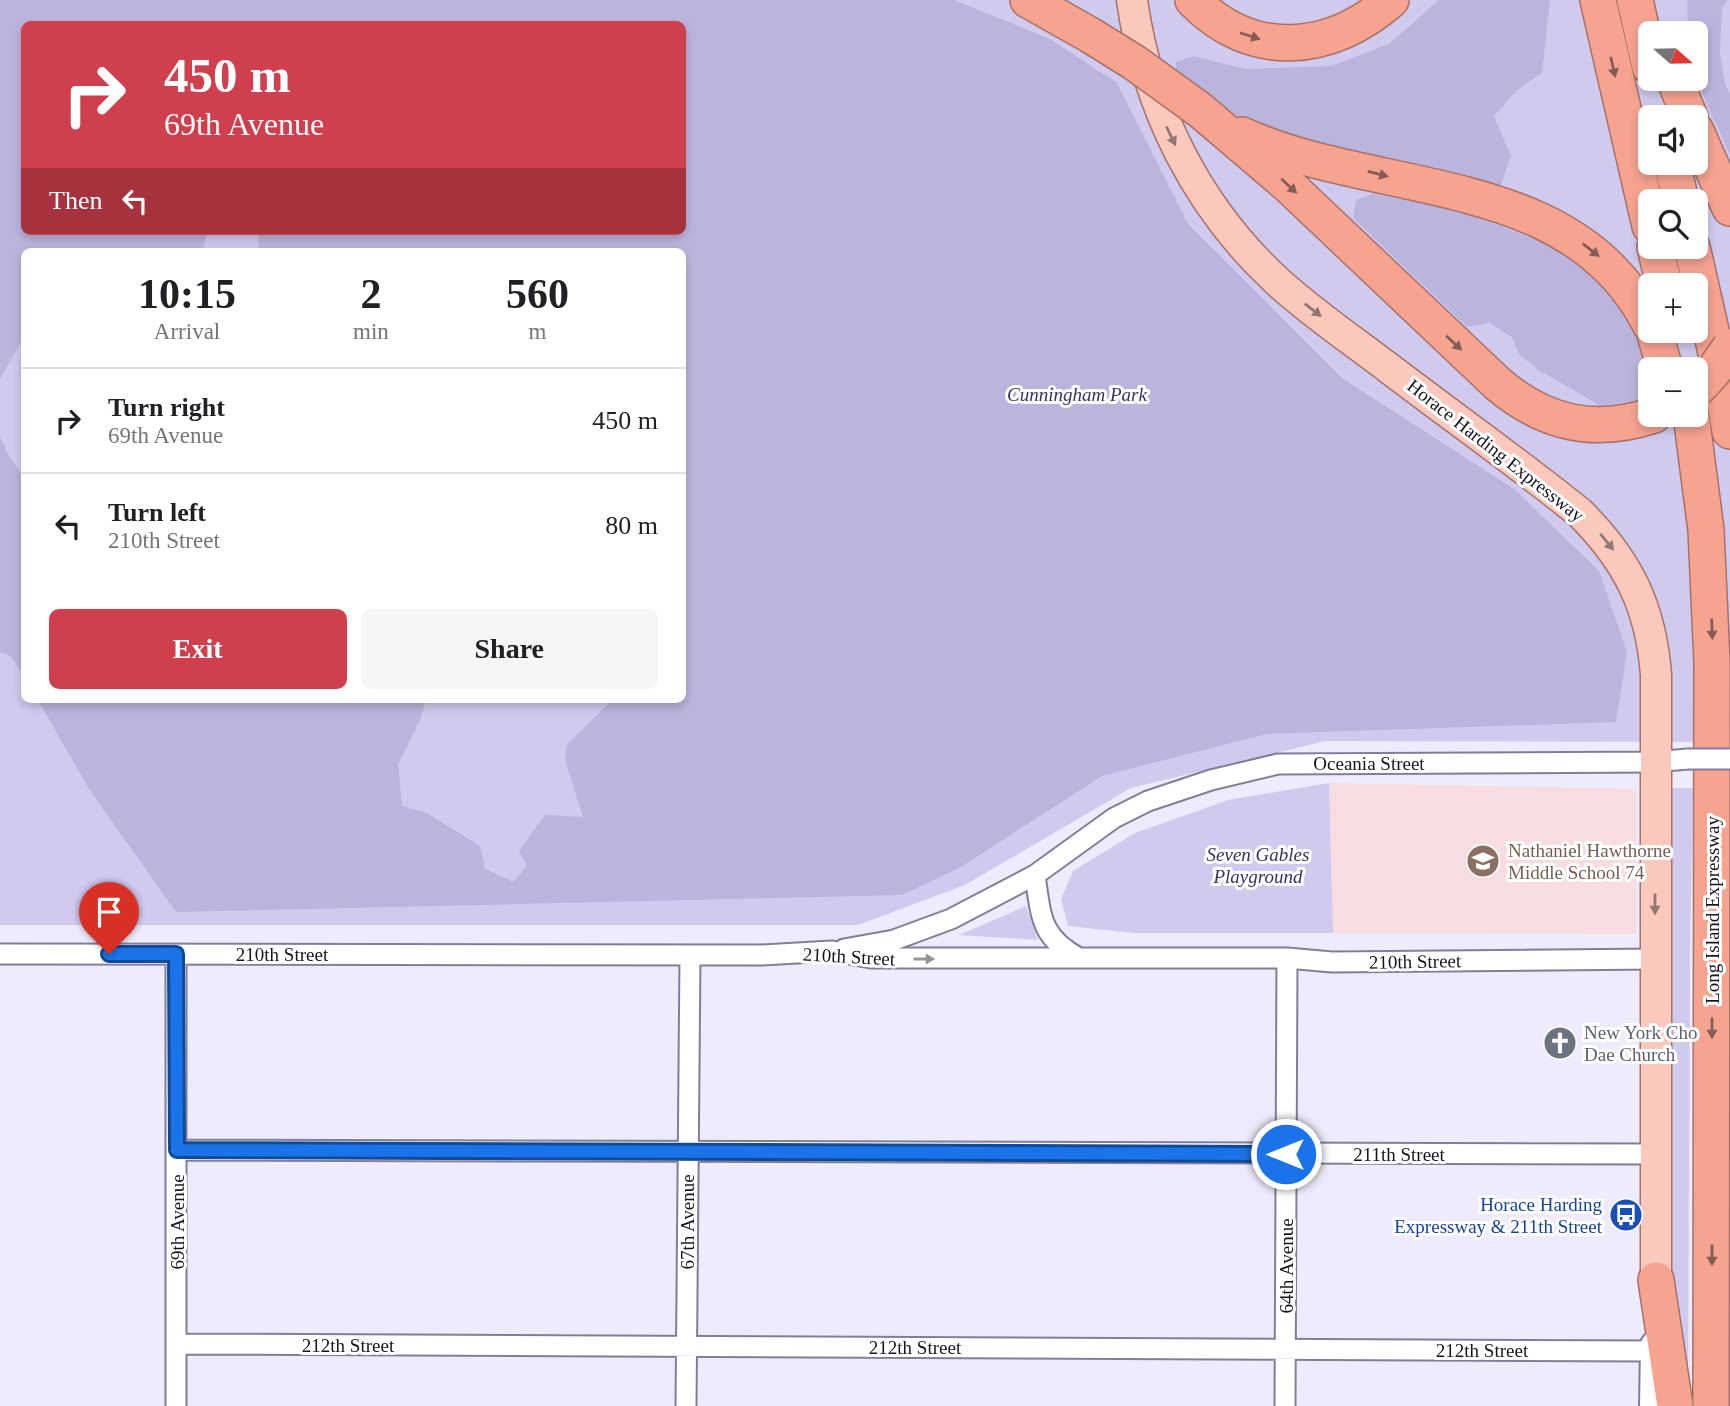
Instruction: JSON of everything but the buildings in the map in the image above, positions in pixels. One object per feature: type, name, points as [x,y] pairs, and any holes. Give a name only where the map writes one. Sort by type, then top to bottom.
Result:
[{"type":"highway","points":[[1028,0],[1135,63],[1200,110],[1288,185],[1510,394],[1536,410],[1566,421],[1596,425],[1638,419]]},
{"type":"highway","points":[[1193,0],[1219,22],[1248,36],[1279,43],[1319,40],[1342,33],[1371,17],[1391,0]]},
{"type":"highway","points":[[1598,0],[1641,189]]},
{"type":"highway","points":[[1635,0],[1640,21]]},
{"type":"highway","points":[[1646,0],[1654,21]]},
{"type":"highway","points":[[1200,110],[1242,135],[1270,147],[1493,203],[1547,222],[1578,240],[1605,262],[1629,289],[1638,304]]},
{"type":"highway","points":[[1708,158],[1730,208]]},
{"type":"highway","points":[[1695,259],[1730,431]]},
{"type":"highway","points":[[1708,377],[1730,347]]},
{"type":"highway","points":[[1678,427],[1709,574]]},
{"type":"highway","name":"Long Island Expressway","points":[[1693,427],[1702,487],[1709,574],[1713,724],[1711,1406]]},
{"type":"highway","points":[[1656,1280],[1675,1406]]},
{"type":"main road","name":"Horace Harding Expressway","points":[[1132,0],[1144,63],[1164,121],[1204,196],[1236,238],[1301,301],[1580,513],[1607,541],[1639,594],[1651,632],[1656,675],[1656,1280],[1653,1406]]},
{"type":"street","name":"Oceania Street","points":[[832,951],[894,940],[951,919],[1035,875],[1114,818],[1148,801],[1211,780],[1278,764],[1654,762],[1730,759]]},
{"type":"street","points":[[1035,875],[1041,915],[1053,941],[1080,958]]},
{"type":"street","name":"210th Street","points":[[0,954],[762,955],[832,951],[871,958],[1287,958],[1332,962],[1656,958]]},
{"type":"street","name":"69th Avenue","points":[[176,954],[176,1406]]},
{"type":"street","name":"67th Avenue","points":[[686,1406],[690,955]]},
{"type":"street","name":"64th Avenue","points":[[1285,1406],[1287,958]]},
{"type":"street","name":"211th Street","points":[[177,1150],[1656,1154]]},
{"type":"street","name":"212th Street","points":[[177,1344],[1654,1351]]},
{"type":"shaded area","name":"Nathaniel Hawthorne Middle School 74","points":[[1329,783],[1636,789],[1636,934],[1333,933]]},
{"type":"green space","name":"Cunningham Park","points":[[0,0],[1730,0],[1730,742],[1326,741],[1131,788],[965,885],[858,925],[0,925]]},
{"type":"green space","name":"Cunningham Park","points":[[0,0],[954,0],[1050,39],[1117,83],[1188,224],[1342,378],[1514,489],[1599,571],[1627,652],[1616,722],[1266,734],[1102,776],[961,867],[902,895],[176,912],[89,789],[40,703],[425,703],[420,720],[398,765],[402,806],[427,813],[480,846],[485,869],[513,882],[527,866],[519,851],[545,815],[583,817],[565,760],[567,744],[609,703],[686,703],[686,248],[258,248],[259,235],[686,235],[686,21],[21,21],[21,235],[207,235],[203,248],[21,248],[21,342],[0,379]]},
{"type":"green space","points":[[1439,0],[1550,0],[1542,73],[1517,90],[1494,116],[1511,156],[1499,190],[1322,144],[1236,115],[1176,75],[1176,62],[1194,56],[1245,69],[1331,66],[1389,44]]},
{"type":"green space","points":[[1687,0],[1728,0],[1722,8],[1720,53],[1725,84],[1730,94],[1730,155],[1701,91],[1708,91],[1708,21],[1688,21]]},
{"type":"green space","points":[[1373,194],[1458,210],[1544,243],[1575,258],[1619,299],[1638,334],[1638,343],[1643,343],[1650,356],[1638,357],[1638,407],[1613,413],[1537,369],[1519,354],[1512,337],[1489,323],[1467,327],[1353,218],[1356,200]]},
{"type":"green space","points":[[0,437],[21,474],[21,672],[12,657],[0,652]]},
{"type":"green space","name":"Seven Gables Playground","points":[[1329,783],[1333,933],[1134,933],[1068,926],[1061,899],[1073,871],[1135,833],[1228,800]]},
{"type":"green space","points":[[1671,788],[1693,788],[1688,1406],[1670,1304]]},
{"type":"green space","points":[[1026,906],[1038,940],[959,935]]},
{"type":"place","name":"Nathaniel Hawthorne Middle School 74","points":[[1483,861]]},
{"type":"place","name":"New York Cho Dae Church","points":[[1560,1043]]},
{"type":"place","name":"Horace Harding Expressway & 211th Street","points":[[1626,1215]]},
{"type":"route","points":[[109,954],[176,954],[177,1150],[1286,1154]]}]
